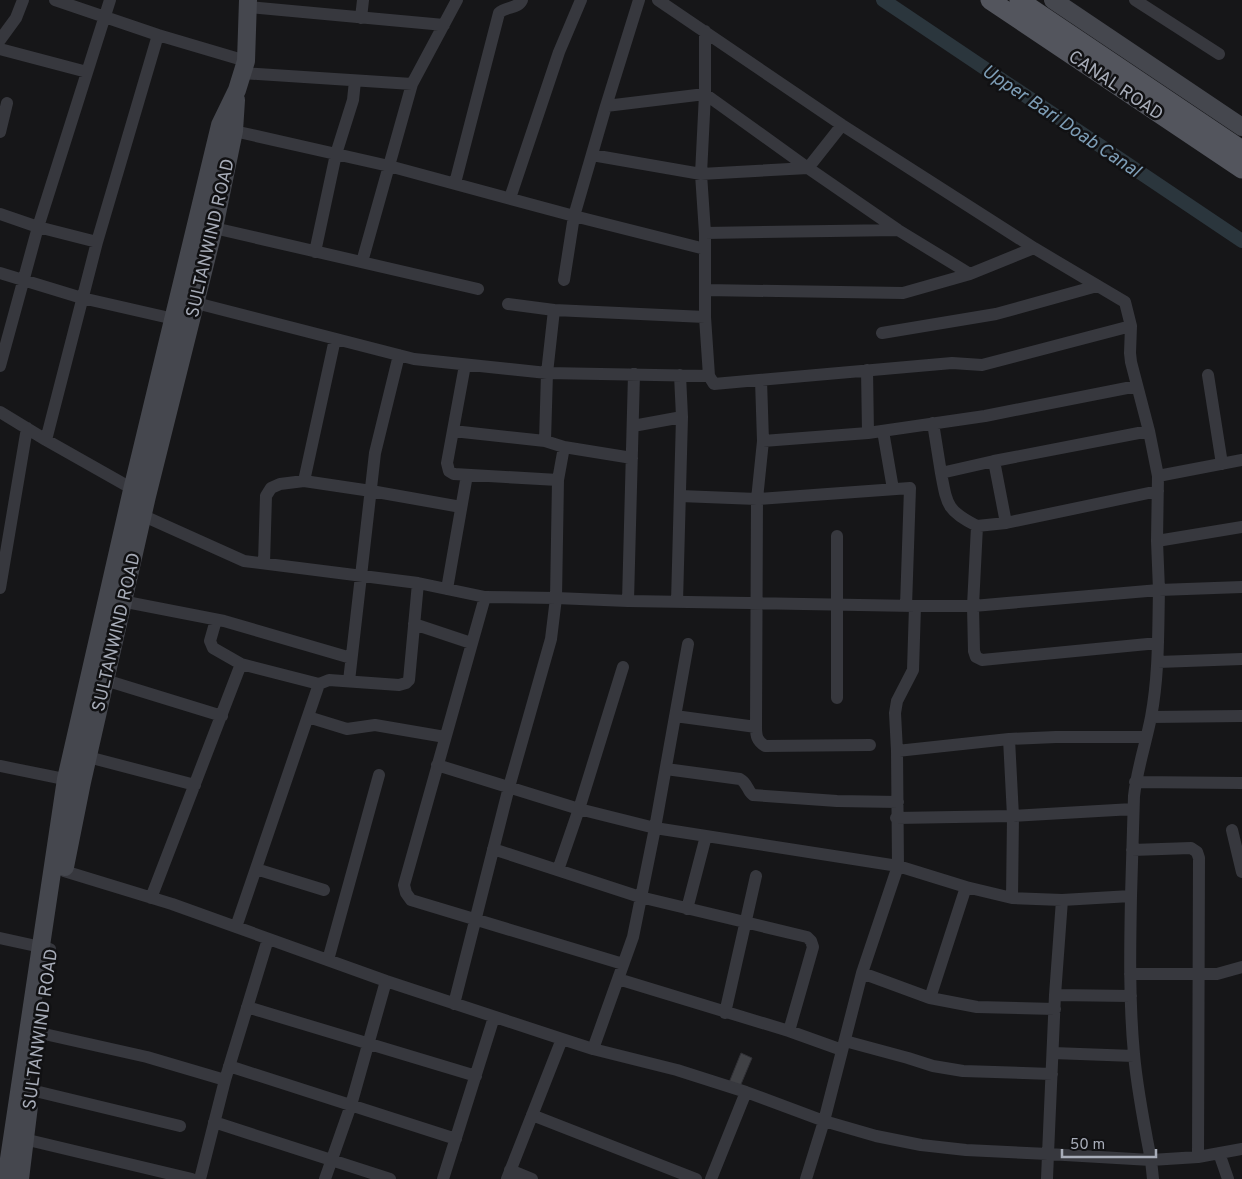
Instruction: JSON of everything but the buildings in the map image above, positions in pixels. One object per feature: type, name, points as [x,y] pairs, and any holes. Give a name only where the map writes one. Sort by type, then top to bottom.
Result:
[{"type":"main road","name":"CANAL ROAD","points":[[990,0],[1242,169]]},
{"type":"main road","name":"CANAL ROAD","points":[[1019,0],[1242,150]]},
{"type":"main road","points":[[1053,0],[1242,128]]},
{"type":"main road","name":"SULTANWIND ROAD","points":[[20,1179],[40,1033],[46,948],[64,871],[74,781],[88,757],[105,680],[116,599],[135,512],[196,303],[214,228],[234,131],[242,75],[248,3]]},
{"type":"main road","points":[[140,493],[174,319],[220,125],[242,75]]},
{"type":"main road","points":[[6,1179],[74,781],[116,599]]},
{"type":"street","points":[[0,40],[16,18],[24,0]]},
{"type":"street","points":[[55,0],[158,35],[242,75],[412,84]]},
{"type":"street","points":[[0,366],[38,227],[110,0]]},
{"type":"street","points":[[361,18],[363,0]]},
{"type":"street","points":[[362,262],[412,84],[457,0]]},
{"type":"street","points":[[455,183],[499,13],[505,8],[520,4],[522,0]]},
{"type":"street","points":[[510,198],[559,52],[581,0]]},
{"type":"street","points":[[564,280],[574,216],[639,0]]},
{"type":"street","points":[[658,0],[842,125],[1034,248],[1125,302],[1131,326],[1130,353],[1158,476],[1158,662],[1151,717],[1136,782],[1132,850],[1130,974],[1134,1056],[1153,1179]]},
{"type":"street","points":[[1135,0],[1220,54]]},
{"type":"street","points":[[248,3],[361,18],[444,26]]},
{"type":"street","points":[[705,31],[705,94],[701,174],[705,233],[705,318],[709,376],[714,384],[952,363],[982,365],[1131,326]]},
{"type":"street","points":[[46,440],[97,242],[158,35]]},
{"type":"street","points":[[0,49],[87,72]]},
{"type":"street","points":[[315,252],[336,154],[352,100],[355,80]]},
{"type":"street","points":[[606,106],[705,94],[898,230],[970,274]]},
{"type":"street","points":[[0,132],[7,103]]},
{"type":"street","points":[[592,156],[701,174],[808,168],[842,125]]},
{"type":"street","points":[[234,131],[390,166],[705,249]]},
{"type":"street","points":[[0,214],[38,227],[97,242]]},
{"type":"street","points":[[214,228],[478,289]]},
{"type":"street","points":[[705,233],[898,230]]},
{"type":"street","points":[[705,290],[903,293],[970,274],[1034,248]]},
{"type":"street","points":[[0,273],[82,298],[174,319]]},
{"type":"street","points":[[882,333],[996,314],[1097,286]]},
{"type":"street","points":[[196,303],[414,359],[547,372],[709,376]]},
{"type":"street","points":[[508,304],[554,310],[705,318]]},
{"type":"street","points":[[545,441],[547,372],[554,310]]},
{"type":"street","points":[[304,481],[335,339]]},
{"type":"street","points":[[349,681],[376,453],[399,355]]},
{"type":"street","points":[[465,365],[447,467],[448,471],[454,474],[558,480]]},
{"type":"street","points":[[867,370],[868,434]]},
{"type":"street","points":[[628,601],[634,374]]},
{"type":"street","points":[[1208,374],[1222,464]]},
{"type":"street","points":[[677,602],[682,417],[680,375]]},
{"type":"street","points":[[761,380],[764,441],[757,499],[756,735],[759,742],[765,746],[870,745]]},
{"type":"street","points":[[764,441],[868,434],[985,416],[1137,386]]},
{"type":"street","points":[[0,412],[140,493]]},
{"type":"street","points":[[633,426],[682,417]]},
{"type":"street","points":[[933,423],[946,498],[951,509],[963,519],[977,526],[1006,523],[1158,491]]},
{"type":"street","points":[[0,583],[27,428]]},
{"type":"street","points":[[453,431],[545,441],[564,447],[632,458]]},
{"type":"street","points":[[883,431],[893,490]]},
{"type":"street","points":[[941,473],[1149,431]]},
{"type":"street","points":[[454,1004],[508,787],[551,638],[556,598],[558,480],[564,447]]},
{"type":"street","points":[[1158,476],[1242,460]]},
{"type":"street","points":[[994,461],[1006,523]]},
{"type":"street","points":[[447,589],[467,475]]},
{"type":"street","points":[[264,563],[266,496],[271,488],[280,484],[304,481],[461,507]]},
{"type":"street","points":[[680,496],[757,499],[910,488],[913,670],[902,689],[896,707],[898,866],[862,973],[824,1121],[806,1179]]},
{"type":"street","points":[[135,512],[244,561],[418,583],[485,597],[837,605],[973,606],[1159,590],[1242,587]]},
{"type":"street","points":[[977,526],[973,606],[974,651],[976,657],[982,660],[1158,642]]},
{"type":"street","points":[[1157,541],[1242,527]]},
{"type":"street","points":[[837,536],[837,698]]},
{"type":"street","points":[[216,620],[210,641],[213,648],[240,664],[319,684],[329,680],[399,685],[409,680],[418,583]]},
{"type":"street","points":[[485,597],[404,885],[406,893],[411,900],[623,964]]},
{"type":"street","points":[[116,599],[216,620],[351,658]]},
{"type":"street","points":[[414,624],[472,643]]},
{"type":"street","points":[[593,1049],[633,937],[656,828],[688,644]]},
{"type":"street","points":[[1158,662],[1242,660]]},
{"type":"street","points":[[151,898],[222,716],[240,664]]},
{"type":"street","points":[[558,870],[580,809],[623,667]]},
{"type":"street","points":[[105,680],[222,716]]},
{"type":"street","points":[[236,927],[319,684]]},
{"type":"street","points":[[676,716],[756,727]]},
{"type":"street","points":[[1151,717],[1242,716]]},
{"type":"street","points":[[308,717],[347,729],[375,725],[445,737]]},
{"type":"street","points":[[898,751],[1009,739],[1146,737]]},
{"type":"street","points":[[1009,739],[1013,816],[1012,898]]},
{"type":"street","points":[[88,757],[195,785]]},
{"type":"street","points":[[437,765],[580,809],[656,828],[898,866],[966,887],[1012,898],[1062,900],[1131,896]]},
{"type":"street","points":[[0,766],[74,781]]},
{"type":"street","points":[[666,769],[740,779],[745,781],[750,793],[753,795],[837,801],[898,802]]},
{"type":"street","points":[[328,960],[379,775]]},
{"type":"street","points":[[1136,782],[1242,783]]},
{"type":"street","points":[[896,818],[1013,816],[1134,809]]},
{"type":"street","points":[[1232,830],[1242,872]]},
{"type":"street","points":[[687,909],[706,836]]},
{"type":"street","points":[[1132,850],[1192,848],[1197,852],[1199,858],[1198,1157]]},
{"type":"street","points":[[493,849],[640,898],[807,937],[813,946],[789,1031]]},
{"type":"street","points":[[256,869],[324,890]]},
{"type":"street","points":[[64,871],[151,898],[454,1004],[593,1049],[677,1070],[746,1092],[824,1121],[876,1136],[921,1145],[966,1150],[1151,1160],[1198,1157],[1242,1149]]},
{"type":"street","points":[[725,1012],[756,876]]},
{"type":"street","points":[[930,998],[966,887]]},
{"type":"street","points":[[1047,1179],[1062,900]]},
{"type":"street","points":[[0,938],[46,948]]},
{"type":"street","points":[[200,1179],[225,1080],[268,939]]},
{"type":"street","points":[[1130,974],[1218,974],[1242,967]]},
{"type":"street","points":[[862,973],[930,998],[977,1007],[1055,1009]]},
{"type":"street","points":[[618,979],[789,1031],[940,1068],[963,1071],[1052,1074]]},
{"type":"street","points":[[325,1179],[351,1105],[386,981]]},
{"type":"street","points":[[1056,995],[1131,996]]},
{"type":"street","points":[[247,1007],[476,1076]]},
{"type":"street","points":[[443,1179],[494,1017]]},
{"type":"street","points":[[40,1033],[147,1057],[225,1080]]},
{"type":"street","points":[[532,1179],[508,1175],[562,1039]]},
{"type":"street","points":[[1053,1053],[1134,1056]]},
{"type":"street","points":[[229,1066],[456,1139]]},
{"type":"street","points":[[32,1090],[180,1126]]},
{"type":"street","points":[[711,1179],[746,1092]]},
{"type":"street","points":[[532,1115],[696,1179]]},
{"type":"street","points":[[214,1122],[390,1179]]},
{"type":"street","points":[[24,1139],[192,1179]]},
{"type":"street","points":[[1219,1153],[1228,1179]]},
{"type":"waterway","name":"Upper Bari Doab Canal","points":[[883,0],[1242,241]]}]
